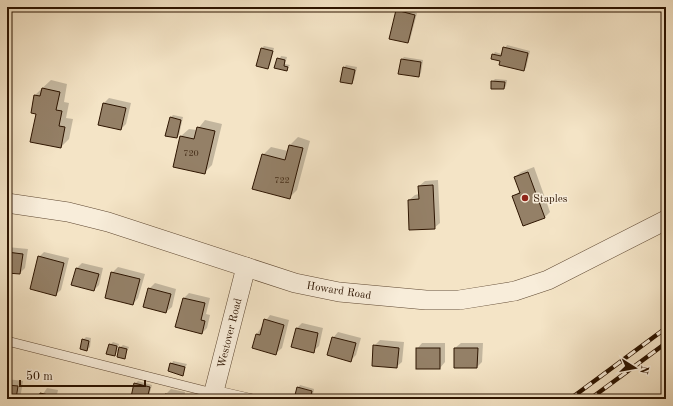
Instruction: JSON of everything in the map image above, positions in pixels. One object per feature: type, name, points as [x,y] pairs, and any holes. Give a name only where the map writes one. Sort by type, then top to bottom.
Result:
[{"type":"street","name":"Howard Road","points":[[7,203],[68,212],[108,222],[295,283],[339,292],[386,297],[459,300],[515,291],[548,280],[666,220]]},
{"type":"street","name":"Westover Road","points":[[213,394],[246,267]]},
{"type":"lane","points":[[7,341],[213,394],[253,399]]},
{"type":"building","points":[[592,7],[601,7],[597,11]]},
{"type":"building","points":[[396,10],[415,15],[408,43],[389,39]]},
{"type":"building","points":[[503,47],[528,53],[524,71],[499,65],[500,61],[491,59],[492,54],[501,56]]},
{"type":"building","points":[[261,48],[273,51],[268,69],[256,66]]},
{"type":"building","points":[[277,58],[285,60],[284,66],[288,67],[287,71],[274,68]]},
{"type":"building","points":[[401,59],[421,62],[419,77],[398,74]]},
{"type":"building","points":[[343,67],[355,70],[352,84],[340,82]]},
{"type":"building","points":[[491,81],[505,82],[504,89],[491,89]]},
{"type":"building","points":[[42,88],[60,92],[56,110],[62,111],[59,126],[65,127],[61,148],[30,142],[36,114],[31,113],[34,95],[40,96]]},
{"type":"building","points":[[103,103],[126,108],[121,130],[98,125]]},
{"type":"building","points":[[170,117],[181,120],[177,138],[165,136]]},
{"type":"building","points":[[197,127],[215,131],[205,174],[173,167],[180,136],[194,139]]},
{"type":"building","points":[[289,145],[303,148],[290,199],[252,189],[262,154],[285,160]]},
{"type":"building","points":[[528,172],[545,218],[523,226],[512,196],[520,193],[514,177]]},
{"type":"building","points":[[433,185],[435,229],[409,230],[408,200],[419,199],[418,186]]},
{"type":"building","points":[[7,252],[23,254],[20,274],[7,273]]},
{"type":"building","points":[[38,256],[64,263],[56,296],[30,289]]},
{"type":"building","points":[[76,268],[99,274],[94,291],[71,285]]},
{"type":"building","points":[[111,272],[140,279],[133,305],[105,298]]},
{"type":"building","points":[[148,288],[171,294],[166,313],[143,307]]},
{"type":"building","points":[[183,298],[205,303],[201,320],[205,321],[202,334],[175,327]]},
{"type":"building","points":[[264,319],[284,325],[276,355],[252,348],[256,334],[260,335]]},
{"type":"building","points":[[296,328],[318,333],[314,353],[291,347]]},
{"type":"building","points":[[332,337],[356,343],[351,362],[327,355]]},
{"type":"building","points":[[82,339],[89,341],[87,351],[80,349]]},
{"type":"building","points":[[109,344],[117,346],[115,356],[106,354]]},
{"type":"building","points":[[373,345],[399,348],[397,368],[372,366]]},
{"type":"building","points":[[119,347],[127,349],[125,359],[117,357]]},
{"type":"building","points":[[416,348],[440,348],[440,369],[416,369]]},
{"type":"building","points":[[454,348],[478,348],[477,368],[454,368]]},
{"type":"building","points":[[170,363],[185,367],[183,376],[168,371]]},
{"type":"building","points":[[134,383],[150,387],[147,399],[131,397]]},
{"type":"building","points":[[7,385],[18,386],[16,399],[7,399]]},
{"type":"building","points":[[297,387],[312,391],[310,399],[294,399]]},
{"type":"building","points":[[40,393],[53,396],[53,399],[39,399]]},
{"type":"building","points":[[165,394],[181,397],[180,399],[164,399]]},
{"type":"railway","points":[[570,399],[666,328]]},
{"type":"railway","points":[[590,399],[666,343]]},
{"type":"place","name":"Staples","points":[[525,198]]}]
